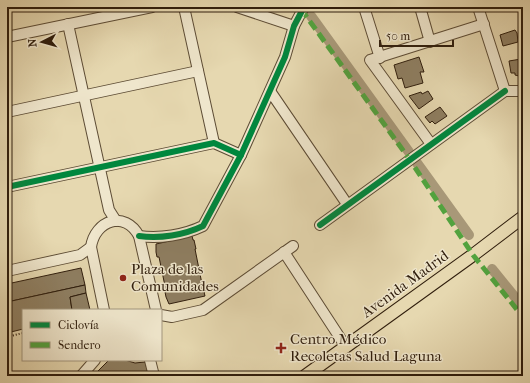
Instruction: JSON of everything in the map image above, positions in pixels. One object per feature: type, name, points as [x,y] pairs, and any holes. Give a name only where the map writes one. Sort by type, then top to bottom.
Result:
[{"type":"main road","name":"Avenida Madrid","points":[[305,376],[473,255],[523,217]]},
{"type":"street","points":[[7,37],[152,7]]},
{"type":"street","points":[[184,7],[214,143]]},
{"type":"street","points":[[237,7],[294,26]]},
{"type":"street","points":[[140,241],[194,230],[203,226],[241,155],[285,56],[294,26],[304,7]]},
{"type":"street","points":[[364,7],[375,59],[431,144]]},
{"type":"street","points":[[420,7],[430,42]]},
{"type":"street","points":[[478,7],[505,91]]},
{"type":"street","points":[[68,24],[109,210],[116,221]]},
{"type":"street","points":[[375,59],[484,24]]},
{"type":"street","points":[[7,112],[198,71]]},
{"type":"street","points":[[270,91],[348,204]]},
{"type":"street","points":[[320,225],[505,91],[523,91]]},
{"type":"street","points":[[7,187],[214,143],[241,155]]},
{"type":"street","points":[[105,224],[109,210]]},
{"type":"street","points":[[104,309],[92,252],[92,239],[99,229],[105,224],[116,221],[129,224],[136,230],[140,241],[156,309]]},
{"type":"street","points":[[162,323],[172,317],[203,310],[293,246]]},
{"type":"street","points":[[7,271],[92,252]]},
{"type":"street","points":[[284,252],[346,346]]},
{"type":"street","points":[[162,315],[172,317]]},
{"type":"street","points":[[81,376],[94,361]]},
{"type":"street","points":[[149,361],[154,376]]},
{"type":"path","points":[[7,337],[22,333]]},
{"type":"building","points":[[515,30],[517,33],[518,42],[503,46],[500,35]]},
{"type":"building","points":[[419,57],[424,72],[420,72],[423,83],[405,88],[402,78],[398,79],[394,65]]},
{"type":"building","points":[[521,59],[523,74],[519,76],[515,75],[515,73],[511,73],[509,61]]},
{"type":"building","points":[[428,91],[433,99],[419,109],[409,96],[421,92],[422,94]]},
{"type":"building","points":[[440,107],[447,116],[435,124],[432,121],[430,123],[425,117]]},
{"type":"building","points":[[192,236],[196,249],[202,284],[204,283],[205,296],[169,304],[166,297],[159,257],[157,257],[156,244]]},
{"type":"building","points":[[81,268],[85,285],[7,302],[7,284]]},
{"type":"building","points":[[85,285],[86,293],[70,297],[72,309],[22,309],[22,329],[11,332],[10,326],[7,327],[7,302]]},
{"type":"building","points":[[86,293],[90,309],[72,309],[70,297]]},
{"type":"building","points":[[108,361],[128,361],[135,363],[145,362],[149,376],[101,376],[98,371]]},
{"type":"waterway","points":[[311,16],[409,152]]},
{"type":"waterway","points":[[417,163],[469,235]]},
{"type":"waterway","points":[[492,269],[523,307]]},
{"type":"marked path","points":[[301,9],[410,160],[473,255],[523,317]]},
{"type":"cycle path","points":[[139,236],[172,236],[203,226],[241,155],[285,57],[294,26],[304,7]]},
{"type":"cycle path","points":[[320,225],[505,91]]},
{"type":"cycle path","points":[[7,187],[214,143],[241,155]]},
{"type":"place","name":"Plaza de las Comunidades","points":[[123,278]]},
{"type":"place","name":"Centro Médico Recoletas Salud Laguna","points":[[281,348]]}]
